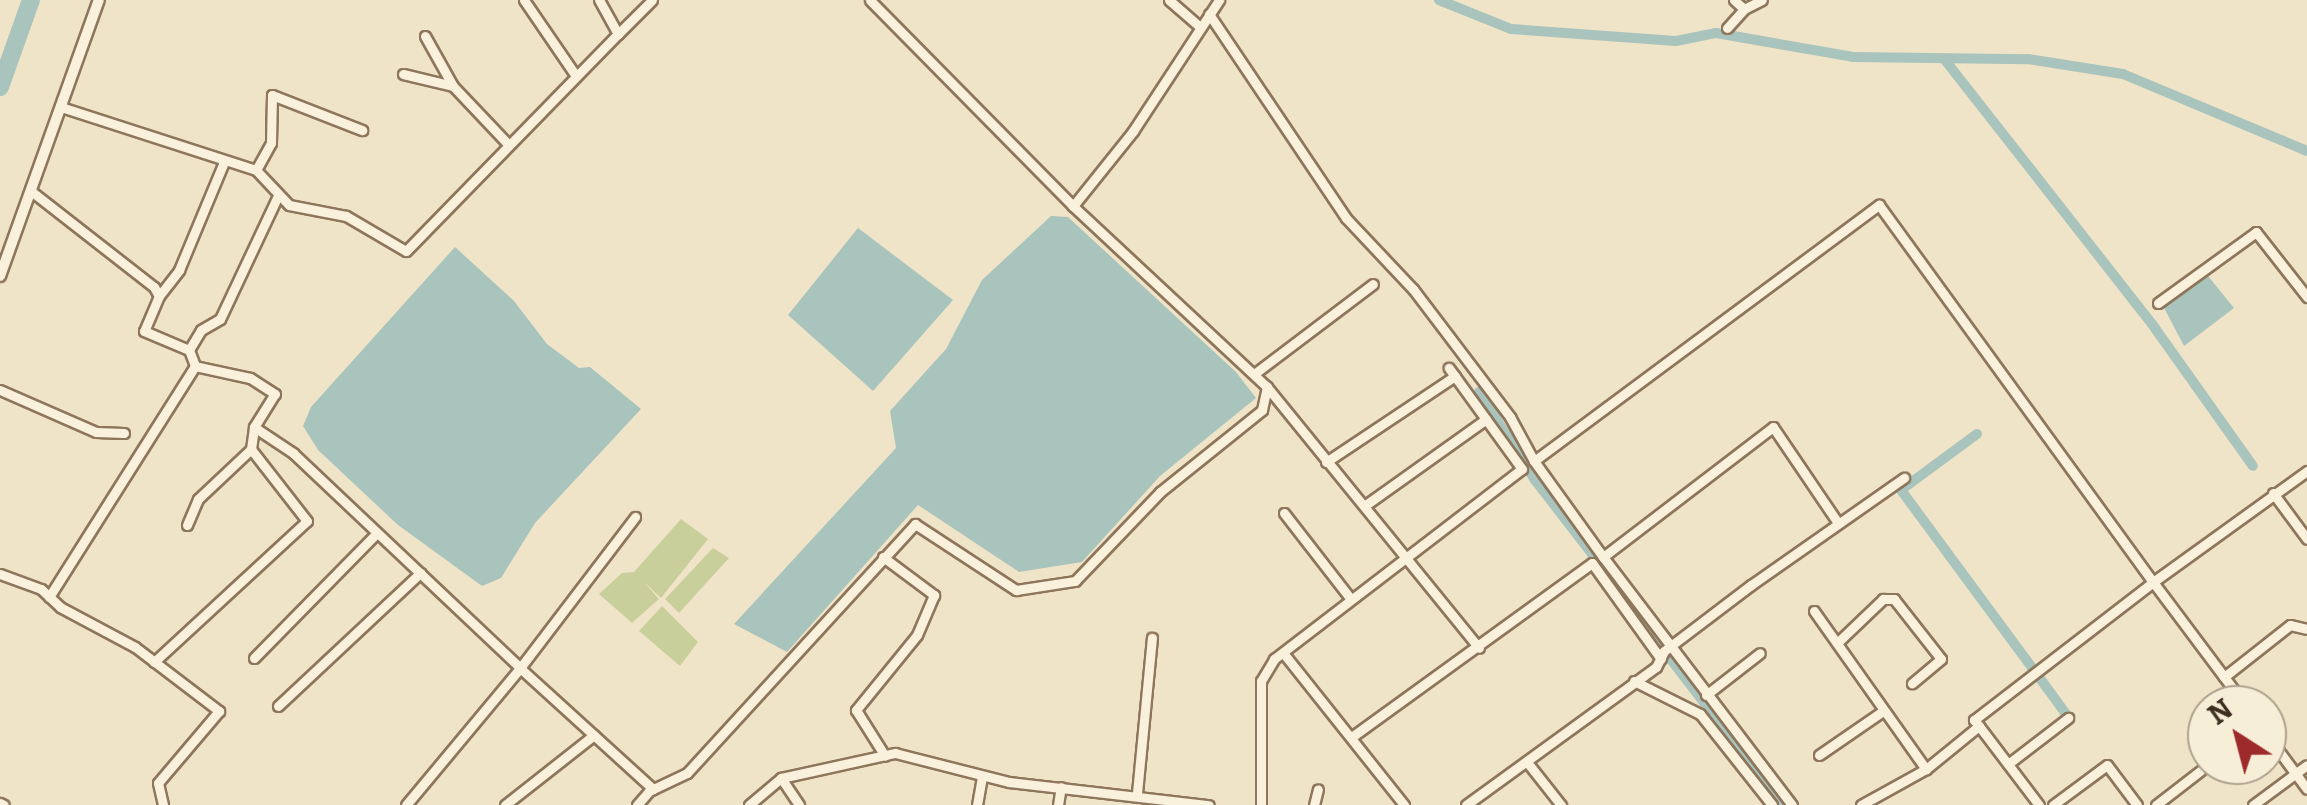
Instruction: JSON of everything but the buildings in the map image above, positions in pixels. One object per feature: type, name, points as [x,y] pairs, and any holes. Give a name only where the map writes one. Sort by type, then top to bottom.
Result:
[{"type":"street","points":[[0,276],[99,0]]},
{"type":"street","points":[[524,0],[574,72]]},
{"type":"street","points":[[599,0],[618,34]]},
{"type":"street","points":[[61,107],[256,170],[289,205],[346,216],[406,251],[574,72],[652,0]]},
{"type":"street","points":[[870,0],[1073,206],[1254,374],[1366,504],[1479,648]]},
{"type":"street","points":[[1168,0],[1200,28]]},
{"type":"street","points":[[1073,206],[1133,131],[1219,0]]},
{"type":"street","points":[[1734,0],[1744,9]]},
{"type":"street","points":[[1727,28],[1744,9],[1762,0]]},
{"type":"street","points":[[1209,14],[1346,218],[1413,289],[1510,417],[1534,461],[1603,557],[1792,805]]},
{"type":"street","points":[[425,36],[453,86],[506,142]]},
{"type":"street","points":[[403,74],[453,86]]},
{"type":"street","points":[[256,170],[271,144],[272,95],[362,130]]},
{"type":"street","points":[[195,366],[189,350],[144,331],[159,296],[179,270],[224,162]]},
{"type":"street","points":[[31,191],[131,266],[159,296]]},
{"type":"street","points":[[189,350],[201,330],[220,319],[278,196]]},
{"type":"street","points":[[1534,461],[1879,205],[2230,685]]},
{"type":"street","points":[[2158,303],[2256,232],[2307,297]]},
{"type":"street","points":[[1254,374],[1373,284]]},
{"type":"street","points":[[187,524],[198,500],[251,450],[254,427],[275,394],[250,378],[195,366]]},
{"type":"street","points":[[49,596],[195,366]]},
{"type":"street","points":[[1261,805],[1261,682],[1284,654],[1350,598],[1522,469],[1452,372],[1326,462]]},
{"type":"street","points":[[637,805],[653,790],[687,773],[915,524],[1016,590],[1075,581],[1160,492],[1262,410],[1267,388]]},
{"type":"street","points":[[0,390],[96,432],[124,433]]},
{"type":"street","points":[[1366,504],[1486,419]]},
{"type":"street","points":[[254,427],[293,452],[653,790]]},
{"type":"street","points":[[1603,557],[1773,428],[1838,523]]},
{"type":"street","points":[[154,662],[307,521],[251,450]]},
{"type":"street","points":[[2040,805],[1974,720],[2153,582],[2307,471]]},
{"type":"street","points":[[1466,805],[1634,681],[1660,660],[1672,644],[1904,478]]},
{"type":"street","points":[[2273,493],[2307,540]]},
{"type":"street","points":[[1284,513],[1350,598]]},
{"type":"street","points":[[406,805],[520,668],[635,517]]},
{"type":"street","points":[[254,658],[377,534]]},
{"type":"street","points":[[883,557],[934,595],[917,634],[856,710],[885,756]]},
{"type":"street","points":[[1354,736],[1592,563],[1660,660]]},
{"type":"street","points":[[278,706],[420,573]]},
{"type":"street","points":[[0,574],[49,596],[154,662],[219,711],[158,783],[163,805]]},
{"type":"street","points":[[1837,643],[1883,599],[1894,600],[1941,659],[1912,683]]},
{"type":"street","points":[[1814,611],[1926,769]]},
{"type":"street","points":[[2224,677],[2290,625],[2307,629]]},
{"type":"street","points":[[1138,793],[1152,638]]},
{"type":"street","points":[[1706,695],[1760,653]]},
{"type":"street","points":[[1284,654],[1354,736],[1404,805]]},
{"type":"street","points":[[1634,681],[1700,714],[1772,805]]},
{"type":"street","points":[[1820,755],[1883,710]]},
{"type":"street","points":[[2008,764],[2068,718]]},
{"type":"street","points":[[1861,805],[1926,769],[1978,726]]},
{"type":"street","points":[[505,805],[594,736]]},
{"type":"street","points":[[749,805],[781,778],[885,756],[982,776],[1209,805]]},
{"type":"street","points":[[1527,762],[1561,805]]},
{"type":"street","points":[[2287,762],[2307,789]]},
{"type":"street","points":[[2053,805],[2106,765],[2137,805]]},
{"type":"street","points":[[2253,805],[2307,765]]},
{"type":"street","points":[[976,805],[982,776]]},
{"type":"street","points":[[781,778],[799,805]]},
{"type":"street","points":[[2156,805],[2187,781]]},
{"type":"street","points":[[1058,805],[1061,787]]},
{"type":"street","points":[[1314,805],[1318,789]]},
{"type":"green space","points":[[681,519],[708,539],[661,598],[644,582],[659,599],[632,623],[599,594],[622,573],[634,572]]},
{"type":"green space","points":[[713,548],[729,558],[679,613],[665,599]]},
{"type":"green space","points":[[662,606],[698,642],[680,666],[639,631]]},
{"type":"water","points":[[1051,216],[1068,217],[1236,372],[1256,398],[1160,476],[1082,562],[1019,572],[918,505],[787,652],[734,624],[896,448],[890,411],[946,349],[982,280]]},
{"type":"water","points":[[858,228],[953,300],[873,391],[788,315]]},
{"type":"water","points":[[455,247],[514,301],[547,344],[579,368],[590,367],[641,409],[535,523],[501,578],[482,586],[398,525],[318,450],[303,426],[311,407]]},
{"type":"water","points":[[2204,271],[2234,308],[2184,346],[2162,304]]},
{"type":"waterway","points":[[0,87],[31,0]]},
{"type":"waterway","points":[[1439,0],[1511,29],[1676,41],[1716,33],[1853,57],[2028,59],[2123,74],[2307,151]]},
{"type":"waterway","points":[[1945,60],[2152,324],[2253,466]]},
{"type":"waterway","points":[[1479,392],[1535,480],[1661,643]]},
{"type":"waterway","points":[[1977,434],[1901,490],[2032,668]]},
{"type":"waterway","points":[[1669,657],[1783,805]]},
{"type":"waterway","points":[[2039,677],[2066,714]]}]
